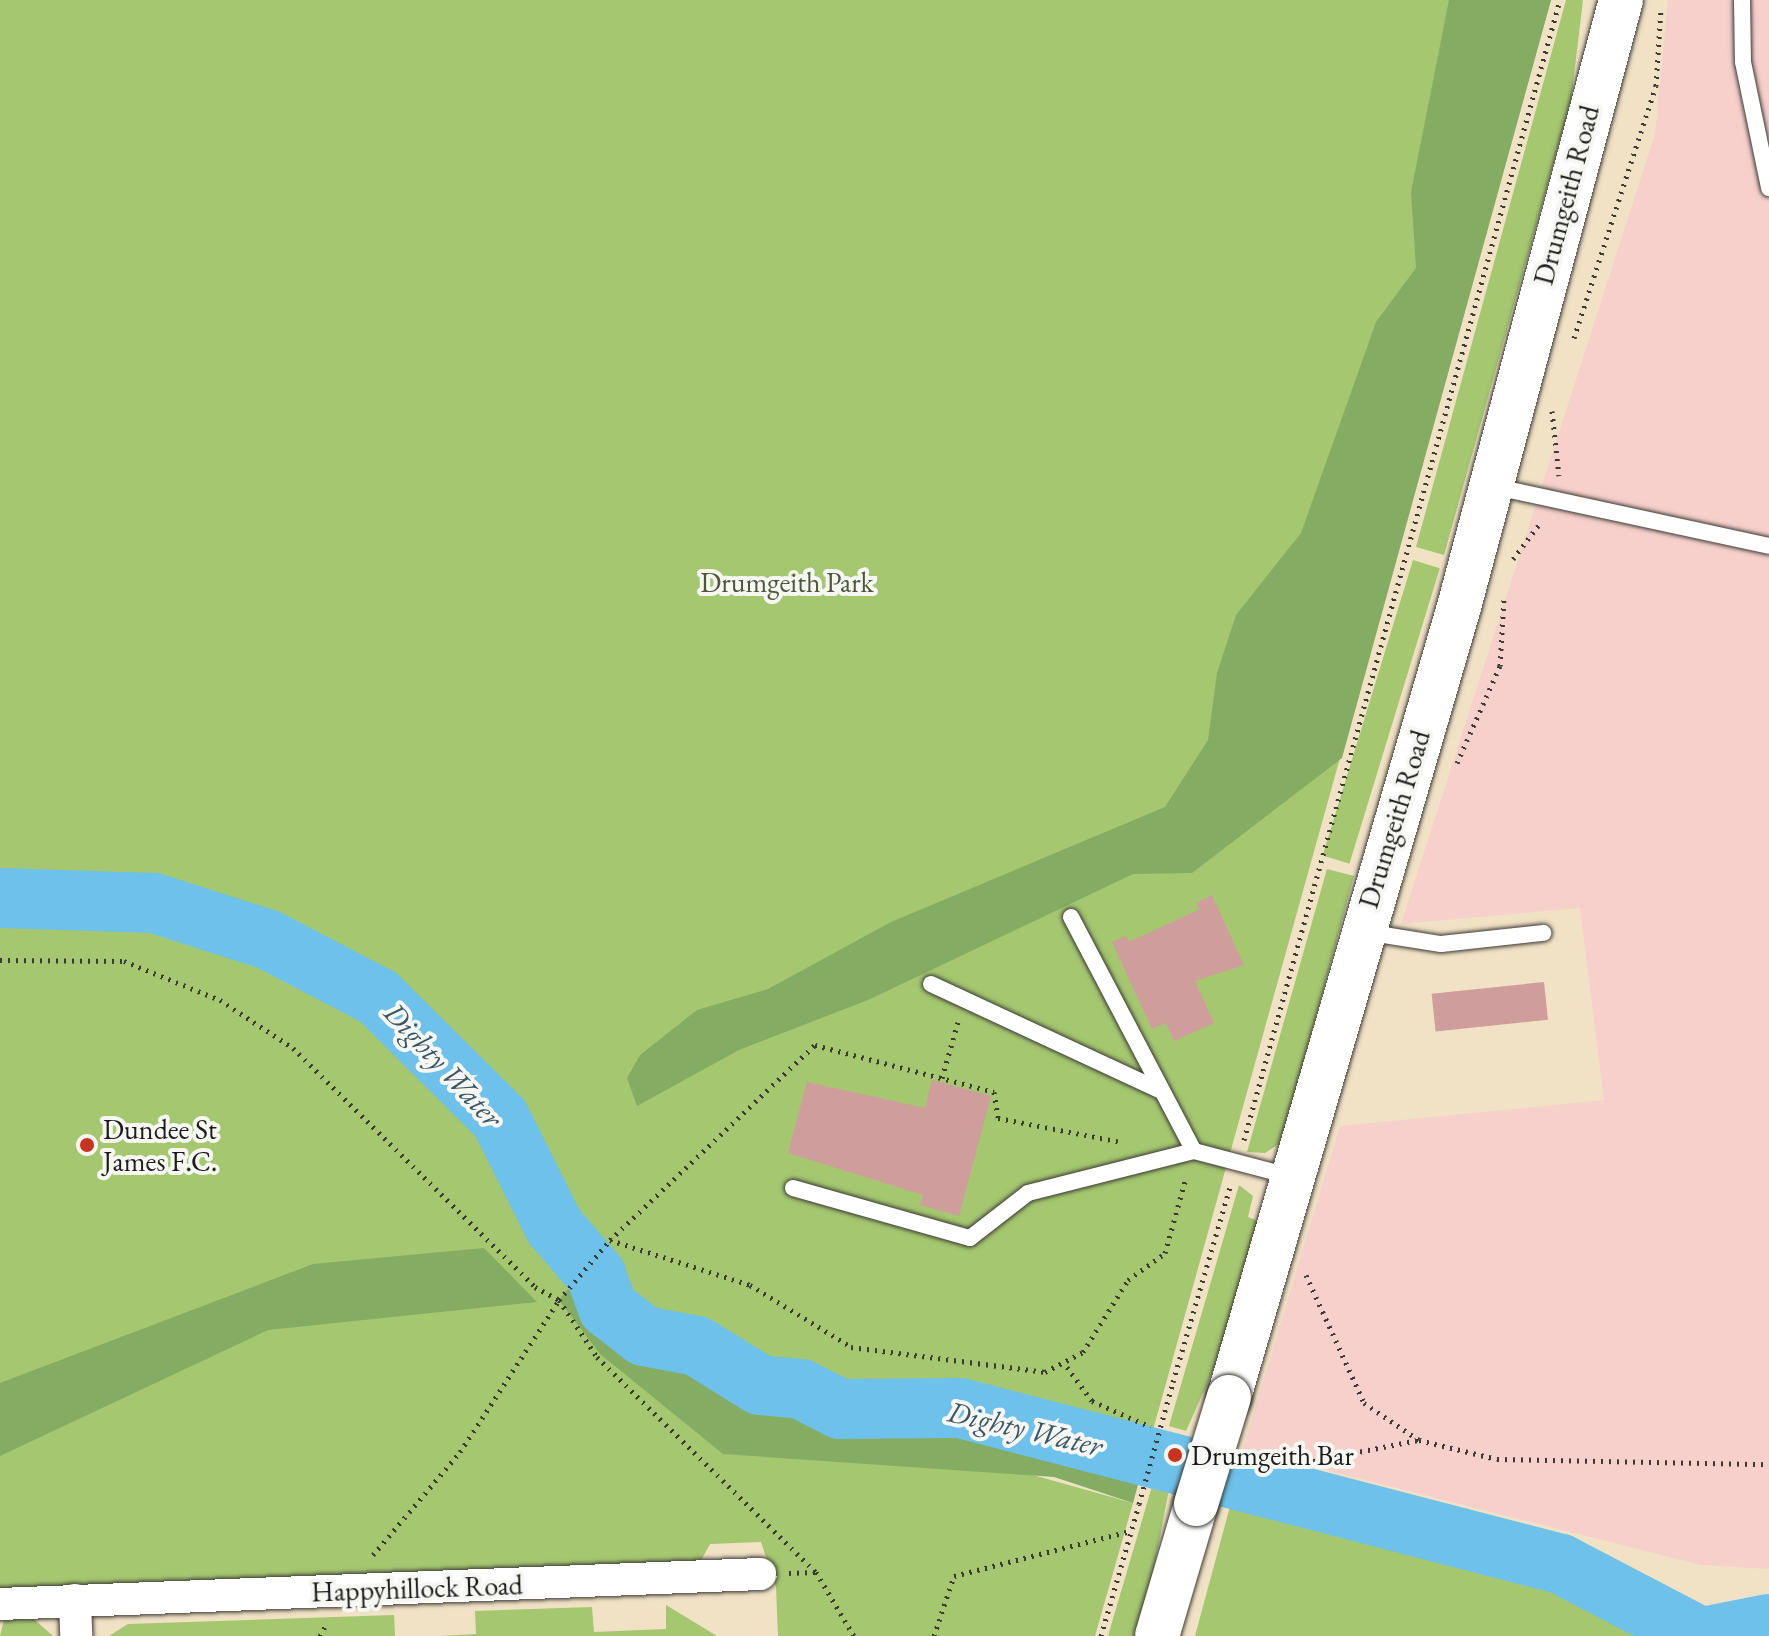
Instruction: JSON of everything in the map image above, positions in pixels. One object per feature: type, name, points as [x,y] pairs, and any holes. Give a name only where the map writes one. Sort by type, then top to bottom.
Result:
[{"type":"main road","name":"Drumgeith Road","points":[[1157,1636],[1283,1223],[1360,931],[1490,485],[1621,0]]},
{"type":"street","name":"Happyhillock Road","points":[[0,1604],[760,1574]]},
{"type":"street","points":[[75,1600],[76,1636]]},
{"type":"lane","points":[[1742,0],[1743,62],[1769,188]]},
{"type":"lane","points":[[1490,485],[1769,546]]},
{"type":"lane","points":[[1071,917],[1159,1090],[1194,1151]]},
{"type":"lane","points":[[1360,931],[1441,944],[1543,933]]},
{"type":"lane","points":[[931,984],[1159,1090]]},
{"type":"lane","points":[[793,1188],[970,1238],[1028,1193],[1194,1151],[1295,1177]]},
{"type":"path","points":[[1101,1636],[1238,1162],[1560,0]]},
{"type":"path","points":[[0,960],[124,961],[220,1000],[293,1048],[535,1287],[559,1300],[597,1357],[816,1572],[854,1636]]},
{"type":"path","points":[[942,1078],[965,998]]},
{"type":"path","points":[[320,1636],[344,1591],[460,1452],[571,1284],[610,1240],[815,1045],[994,1092],[998,1118],[1134,1144]]},
{"type":"path","points":[[1067,1367],[1128,1280],[1165,1253],[1194,1151]]},
{"type":"path","points":[[1283,1223],[1364,1403],[1419,1440],[1497,1459],[1769,1464]]},
{"type":"path","points":[[610,1240],[750,1285],[851,1347],[952,1364],[1067,1367]]},
{"type":"path","points":[[1067,1367],[1092,1401],[1151,1427]]},
{"type":"path","points":[[1247,1458],[1313,1461],[1419,1440]]},
{"type":"path","points":[[934,1636],[954,1576],[1130,1531]]},
{"type":"shaded area","points":[[1668,0],[1769,0],[1769,1569],[1701,1565],[1243,1449],[1340,1126],[1604,1100],[1580,908],[1401,924],[1655,134]]},
{"type":"green space","name":"Drumgeith Park","points":[[0,0],[1551,0],[1146,1455],[960,1408],[840,1409],[801,1389],[760,1385],[697,1346],[644,1336],[608,1308],[588,1265],[600,1354],[1133,1503],[1095,1636],[778,1636],[776,1587],[761,1542],[710,1544],[699,1564],[0,1591]]},
{"type":"green space","points":[[1449,0],[1551,0],[1342,758],[1192,873],[1133,874],[868,1000],[739,1050],[637,1106],[627,1078],[640,1055],[697,1010],[768,989],[891,922],[1165,807],[1208,740],[1217,673],[1236,615],[1301,533],[1376,322],[1416,268],[1411,192]]},
{"type":"green space","points":[[1566,0],[1583,0],[1571,100],[1444,555],[1416,547]]},
{"type":"green space","points":[[1413,560],[1440,568],[1349,864],[1323,855]]},
{"type":"green space","points":[[1327,869],[1354,876],[1282,1142],[1265,1153],[1247,1152]]},
{"type":"green space","points":[[1239,1185],[1253,1196],[1248,1217],[1258,1221],[1225,1344],[1186,1431],[1169,1426]]},
{"type":"green space","points":[[484,1248],[537,1302],[268,1330],[0,1456],[0,1383],[313,1264]]},
{"type":"green space","points":[[588,1264],[608,1308],[643,1336],[697,1346],[760,1385],[801,1389],[841,1409],[960,1408],[1146,1455],[1133,1503],[1054,1477],[723,1454],[600,1354],[559,1300]]},
{"type":"green space","points":[[1160,1459],[1174,1463],[1141,1636],[1108,1636]]},
{"type":"green space","points":[[1235,1488],[1616,1592],[1699,1636],[1195,1636]]},
{"type":"green space","points":[[666,1605],[717,1636],[440,1636],[476,1634],[475,1611],[592,1607],[594,1632],[666,1629]]},
{"type":"green space","points":[[28,1614],[53,1636],[0,1636],[5,1616]]},
{"type":"green space","points":[[394,1615],[395,1636],[109,1636],[128,1624]]},
{"type":"building","points":[[1212,895],[1244,965],[1195,981],[1214,1023],[1174,1041],[1166,1023],[1152,1029],[1112,942],[1126,936],[1129,942],[1200,909],[1196,903]]},
{"type":"building","points":[[1544,982],[1548,1020],[1436,1032],[1432,994]]},
{"type":"building","points":[[932,1080],[991,1096],[959,1216],[920,1205],[923,1195],[788,1153],[807,1082],[925,1108]]},
{"type":"waterway","name":"Dighty Water","points":[[0,898],[154,903],[269,940],[378,997],[500,1118],[554,1226],[596,1275],[608,1308],[644,1336],[697,1346],[760,1385],[801,1389],[840,1409],[960,1408],[1561,1564],[1699,1636]]},
{"type":"waterway","name":"Dighty Water","points":[[1708,1636],[1769,1624]]},
{"type":"place","name":"Dundee St James F.C.","points":[[87,1145]]},
{"type":"place","name":"Drumgeith Bar","points":[[1175,1455]]}]
